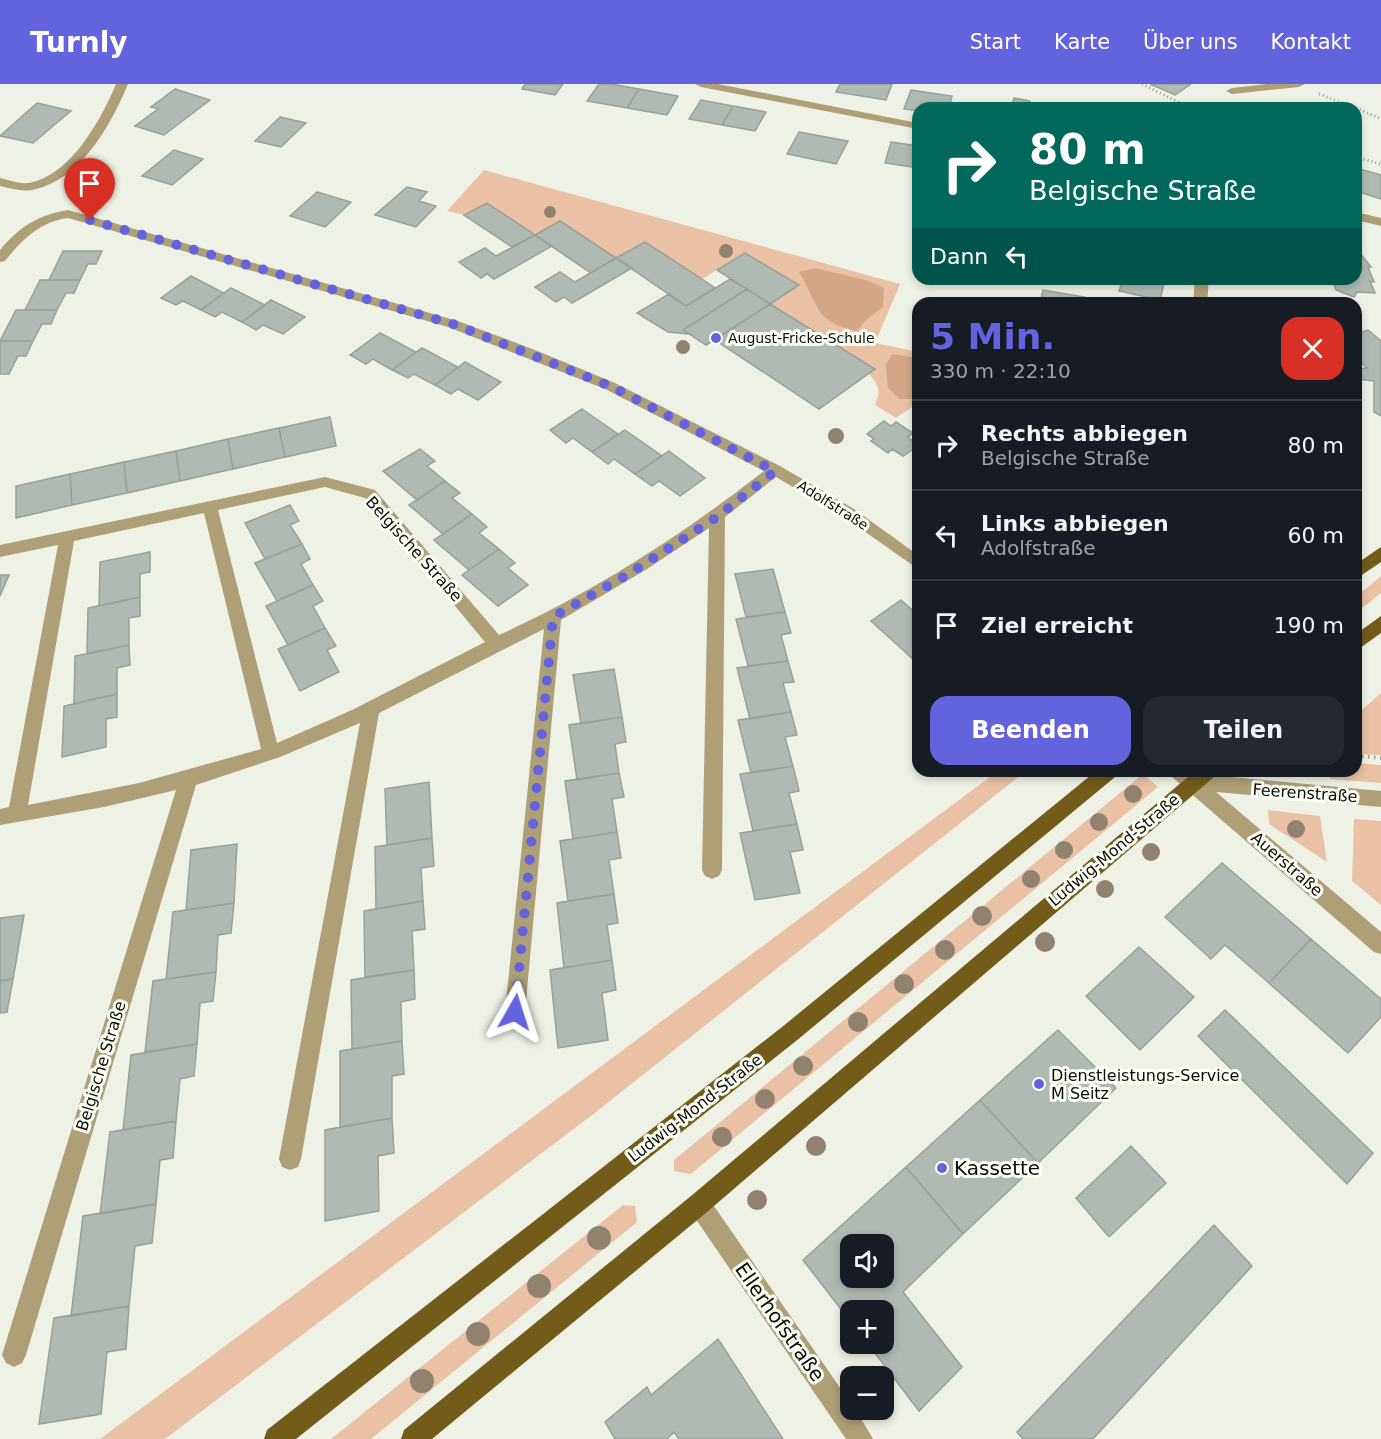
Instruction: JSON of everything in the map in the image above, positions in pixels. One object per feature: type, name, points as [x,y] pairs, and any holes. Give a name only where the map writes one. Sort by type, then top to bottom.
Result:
[{"type":"main road","points":[[1362,568],[1381,553]]},
{"type":"main road","points":[[1362,639],[1381,623]]},
{"type":"main road","name":"Ludwig-Mond-Straße","points":[[276,1439],[789,1034],[1102,777]]},
{"type":"main road","name":"Ludwig-Mond-Straße","points":[[413,1439],[699,1204],[1191,777]]},
{"type":"street","points":[[0,182],[30,186],[56,175],[82,152],[112,111],[122,84]]},
{"type":"street","points":[[701,84],[912,125]]},
{"type":"street","points":[[1232,92],[1298,84]]},
{"type":"street","name":"Adolfstraße","points":[[0,258],[21,232],[37,222],[68,214],[453,324],[610,386],[775,471],[849,513],[912,559]]},
{"type":"street","points":[[1362,217],[1381,222]]},
{"type":"street","points":[[67,537],[9,815],[106,797],[189,777],[271,753],[371,710],[553,617],[627,575],[717,517],[775,471]]},
{"type":"street","name":"Belgische Straße","points":[[0,551],[325,482],[370,494],[497,644]]},
{"type":"street","points":[[210,508],[271,753]]},
{"type":"street","points":[[712,870],[717,517]]},
{"type":"street","points":[[515,1012],[553,617]]},
{"type":"street","points":[[290,1159],[371,710]]},
{"type":"street","name":"Belgische Straße","points":[[14,1354],[189,777]]},
{"type":"street","name":"Auerstraße","points":[[1195,777],[1381,945]]},
{"type":"street","name":"Feerenstraße","points":[[1209,777],[1381,799]]},
{"type":"street","name":"Ellerhofstraße","points":[[699,1204],[861,1439]]},
{"type":"path","points":[[1143,84],[1178,102]]},
{"type":"path","points":[[1298,84],[1341,102]]},
{"type":"path","points":[[1362,111],[1381,119]]},
{"type":"path","points":[[1362,159],[1381,164]]},
{"type":"path","points":[[1362,756],[1381,758]]},
{"type":"shaded area","points":[[484,170],[900,284],[875,343],[912,351],[912,407],[896,418],[875,405],[878,388],[868,373],[874,369],[770,304],[798,285],[745,253],[702,279],[616,258],[560,221],[535,235],[487,203],[464,215],[447,211]]},
{"type":"shaded area","points":[[815,268],[866,280],[884,288],[883,307],[866,320],[857,331],[832,322],[819,310],[799,272]]},
{"type":"shaded area","points":[[892,354],[912,357],[912,399],[900,399],[888,388],[886,365]]},
{"type":"shaded area","points":[[1381,576],[1381,593],[1362,608],[1362,592]]},
{"type":"shaded area","points":[[1381,693],[1381,755],[1362,754],[1362,710]]},
{"type":"shaded area","points":[[1362,763],[1381,765],[1381,783],[1328,777],[1362,777]]},
{"type":"shaded area","points":[[990,777],[1018,777],[596,1112],[165,1439],[100,1439]]},
{"type":"shaded area","points":[[1139,777],[1146,777],[1158,787],[691,1174],[674,1171],[674,1160]]},
{"type":"shaded area","points":[[1268,810],[1320,816],[1327,862],[1269,824]]},
{"type":"shaded area","points":[[1354,819],[1381,821],[1381,905],[1352,881]]},
{"type":"shaded area","points":[[623,1205],[635,1206],[637,1222],[371,1439],[331,1439]]},
{"type":"building","points":[[525,84],[563,84],[555,95],[522,89]]},
{"type":"building","points":[[599,84],[639,89],[627,108],[587,101]]},
{"type":"building","points":[[840,84],[892,84],[886,100],[836,92]]},
{"type":"building","points":[[1150,84],[1191,84],[1175,95]]},
{"type":"building","points":[[175,89],[210,100],[164,135],[135,126],[158,109],[151,107]]},
{"type":"building","points":[[639,89],[678,96],[667,115],[627,108]]},
{"type":"building","points":[[911,90],[952,96],[950,102],[912,102],[912,110],[904,109]]},
{"type":"building","points":[[1014,98],[1030,101],[1030,102],[1013,102]]},
{"type":"building","points":[[701,100],[733,106],[722,125],[689,119]]},
{"type":"building","points":[[37,103],[71,111],[33,143],[0,136]]},
{"type":"building","points":[[733,106],[766,112],[755,131],[722,125]]},
{"type":"building","points":[[280,117],[306,123],[281,147],[255,141]]},
{"type":"building","points":[[799,132],[848,141],[836,164],[787,154]]},
{"type":"building","points":[[891,142],[912,145],[912,167],[885,163]]},
{"type":"building","points":[[174,150],[203,159],[172,185],[142,176]]},
{"type":"building","points":[[1362,170],[1381,175],[1381,199],[1362,193]]},
{"type":"building","points":[[407,187],[427,192],[419,201],[436,206],[416,227],[375,215]]},
{"type":"building","points":[[317,192],[351,202],[325,227],[290,216]]},
{"type":"building","points":[[487,203],[535,235],[512,247],[464,215]]},
{"type":"building","points":[[560,221],[616,258],[591,273],[535,235]]},
{"type":"building","points":[[535,235],[552,246],[494,279],[487,274],[481,278],[459,262],[485,248],[496,256]]},
{"type":"building","points":[[645,242],[715,288],[686,306],[616,258]]},
{"type":"building","points":[[63,251],[102,251],[96,264],[88,264],[80,280],[49,280]]},
{"type":"building","points":[[745,253],[799,285],[770,304],[717,270]]},
{"type":"building","points":[[1362,256],[1371,267],[1368,267],[1374,282],[1370,281],[1375,293],[1357,292],[1354,297],[1336,290],[1334,285],[1362,285]]},
{"type":"building","points":[[616,258],[632,268],[572,303],[564,297],[556,302],[535,287],[560,272],[575,282]]},
{"type":"building","points":[[191,276],[224,293],[201,310],[183,301],[176,305],[161,298]]},
{"type":"building","points":[[730,279],[747,289],[683,330],[689,334],[668,332],[637,313],[669,294],[686,306]]},
{"type":"building","points":[[40,280],[80,280],[74,293],[66,293],[57,310],[25,310]]},
{"type":"building","points":[[1121,285],[1164,285],[1161,297],[1146,297],[1119,291]]},
{"type":"building","points":[[231,288],[265,305],[242,322],[222,312],[215,317],[201,310]]},
{"type":"building","points":[[747,289],[770,304],[706,345],[683,330]]},
{"type":"building","points":[[1043,290],[1085,297],[1041,297]]},
{"type":"building","points":[[271,300],[305,317],[283,334],[263,325],[256,330],[242,322]]},
{"type":"building","points":[[770,304],[875,369],[819,409],[715,340]]},
{"type":"building","points":[[16,310],[57,310],[51,324],[42,324],[33,341],[0,341]]},
{"type":"building","points":[[1368,330],[1381,341],[1381,416],[1374,412],[1374,381],[1362,380],[1362,368],[1367,368],[1362,363],[1362,332]]},
{"type":"building","points":[[380,333],[416,352],[392,370],[373,359],[366,364],[350,355]]},
{"type":"building","points":[[0,341],[33,341],[26,356],[18,356],[9,374],[0,374]]},
{"type":"building","points":[[422,348],[458,367],[435,385],[414,374],[408,378],[392,370]]},
{"type":"building","points":[[465,362],[501,382],[478,400],[458,389],[451,394],[435,385]]},
{"type":"building","points":[[582,409],[618,434],[592,452],[573,438],[566,443],[550,430]]},
{"type":"building","points":[[330,417],[336,446],[285,457],[279,428]]},
{"type":"building","points":[[884,421],[891,426],[896,422],[912,432],[908,437],[912,441],[912,450],[903,456],[892,449],[888,453],[871,441],[874,439],[867,434]]},
{"type":"building","points":[[279,428],[285,457],[233,469],[228,439]]},
{"type":"building","points":[[625,430],[662,456],[635,474],[614,459],[608,464],[592,452]]},
{"type":"building","points":[[228,439],[233,469],[180,481],[176,451]]},
{"type":"building","points":[[420,449],[435,461],[427,466],[445,481],[417,500],[383,471]]},
{"type":"building","points":[[176,451],[180,481],[127,493],[124,462]]},
{"type":"building","points":[[669,451],[705,478],[680,496],[659,481],[652,486],[635,474]]},
{"type":"building","points":[[124,462],[127,493],[72,505],[70,474]]},
{"type":"building","points":[[70,474],[72,505],[16,518],[16,486]]},
{"type":"building","points":[[445,481],[460,493],[452,498],[472,514],[443,534],[409,505]]},
{"type":"building","points":[[290,505],[299,521],[290,525],[302,544],[265,559],[245,523]]},
{"type":"building","points":[[472,514],[487,527],[479,533],[499,549],[469,570],[434,540]]},
{"type":"building","points":[[302,544],[310,559],[301,564],[313,585],[277,601],[255,563]]},
{"type":"building","points":[[499,549],[515,563],[508,568],[528,585],[498,606],[462,575]]},
{"type":"building","points":[[150,552],[150,572],[140,574],[140,597],[99,606],[100,562]]},
{"type":"building","points":[[773,569],[785,612],[746,617],[735,574]]},
{"type":"building","points":[[0,575],[9,575],[0,596]]},
{"type":"building","points":[[313,585],[323,601],[313,606],[325,628],[288,645],[266,606]]},
{"type":"building","points":[[140,597],[140,616],[129,618],[129,645],[87,654],[88,608]]},
{"type":"building","points":[[901,600],[912,610],[912,658],[871,621]]},
{"type":"building","points":[[785,612],[791,633],[781,635],[788,661],[748,666],[736,619]]},
{"type":"building","points":[[325,628],[336,646],[327,650],[339,672],[300,691],[278,649]]},
{"type":"building","points":[[129,645],[130,665],[117,668],[117,694],[74,704],[75,656]]},
{"type":"building","points":[[788,661],[794,682],[783,683],[791,712],[750,719],[737,668]]},
{"type":"building","points":[[614,669],[622,717],[581,724],[573,675]]},
{"type":"building","points":[[117,694],[117,717],[106,719],[106,747],[62,757],[64,706]]},
{"type":"building","points":[[791,712],[797,735],[785,737],[793,766],[751,773],[738,720]]},
{"type":"building","points":[[622,717],[626,742],[615,744],[619,773],[577,780],[569,725]]},
{"type":"building","points":[[793,766],[799,791],[789,793],[797,824],[753,831],[740,774]]},
{"type":"building","points":[[619,773],[624,797],[612,799],[617,832],[573,839],[565,781]]},
{"type":"building","points":[[429,782],[432,838],[387,845],[385,789]]},
{"type":"building","points":[[797,824],[803,850],[790,852],[800,893],[755,900],[740,833]]},
{"type":"building","points":[[617,832],[621,858],[609,860],[614,894],[568,901],[560,841]]},
{"type":"building","points":[[432,838],[434,866],[421,868],[423,901],[376,909],[375,847]]},
{"type":"building","points":[[237,844],[234,903],[186,910],[191,850]]},
{"type":"building","points":[[1222,863],[1311,939],[1269,983],[1225,945],[1211,959],[1165,917]]},
{"type":"building","points":[[614,894],[618,923],[607,925],[612,960],[564,968],[557,903]]},
{"type":"building","points":[[423,901],[425,929],[412,931],[414,970],[365,977],[364,911]]},
{"type":"building","points":[[234,903],[231,933],[218,935],[216,972],[166,979],[173,912]]},
{"type":"building","points":[[24,915],[13,979],[0,981],[0,918]]},
{"type":"building","points":[[1311,939],[1381,999],[1381,1017],[1348,1053],[1269,983]]},
{"type":"building","points":[[1139,947],[1194,997],[1140,1050],[1086,996]]},
{"type":"building","points":[[612,960],[616,990],[602,993],[608,1040],[558,1048],[550,970]]},
{"type":"building","points":[[414,970],[415,999],[401,1002],[402,1041],[352,1049],[351,980]]},
{"type":"building","points":[[216,972],[213,1001],[200,1003],[197,1044],[145,1052],[153,981]]},
{"type":"building","points":[[13,979],[7,1012],[0,1013],[0,981]]},
{"type":"building","points":[[1225,1010],[1373,1153],[1347,1184],[1198,1036]]},
{"type":"building","points":[[1058,1030],[1116,1088],[1038,1163],[980,1100]]},
{"type":"building","points":[[402,1041],[404,1074],[392,1076],[392,1118],[340,1127],[340,1051]]},
{"type":"building","points":[[197,1044],[194,1076],[180,1079],[176,1121],[123,1130],[131,1055]]},
{"type":"building","points":[[980,1100],[1038,1163],[963,1234],[906,1167]]},
{"type":"building","points":[[392,1118],[394,1153],[378,1156],[379,1211],[325,1221],[325,1130]]},
{"type":"building","points":[[176,1121],[173,1158],[160,1160],[156,1204],[100,1214],[110,1132]]},
{"type":"building","points":[[1131,1146],[1166,1183],[1109,1237],[1076,1198]]},
{"type":"building","points":[[906,1167],[963,1234],[903,1292],[962,1367],[919,1411],[894,1378],[894,1366],[885,1366],[876,1354],[894,1354],[894,1300],[840,1300],[840,1308],[803,1260]]},
{"type":"building","points":[[156,1204],[152,1243],[135,1246],[129,1306],[71,1316],[83,1216]]},
{"type":"building","points":[[1214,1225],[1252,1266],[1093,1439],[1023,1439],[1017,1432]]},
{"type":"building","points":[[129,1306],[126,1349],[107,1352],[101,1414],[39,1424],[54,1318]]},
{"type":"building","points":[[718,1339],[783,1439],[679,1439],[674,1432],[667,1439],[615,1439],[605,1422],[647,1387],[651,1395]]},
{"type":"place","name":"August-Fricke-Schule","points":[[716,338]]},
{"type":"place","name":"Dienstleistungs-Service M Seitz","points":[[1039,1084]]},
{"type":"place","name":"Kassette","points":[[942,1168]]},
{"type":"route","points":[[90,220],[453,324],[610,386],[775,471],[717,517],[627,575],[553,617],[515,1012]]}]
